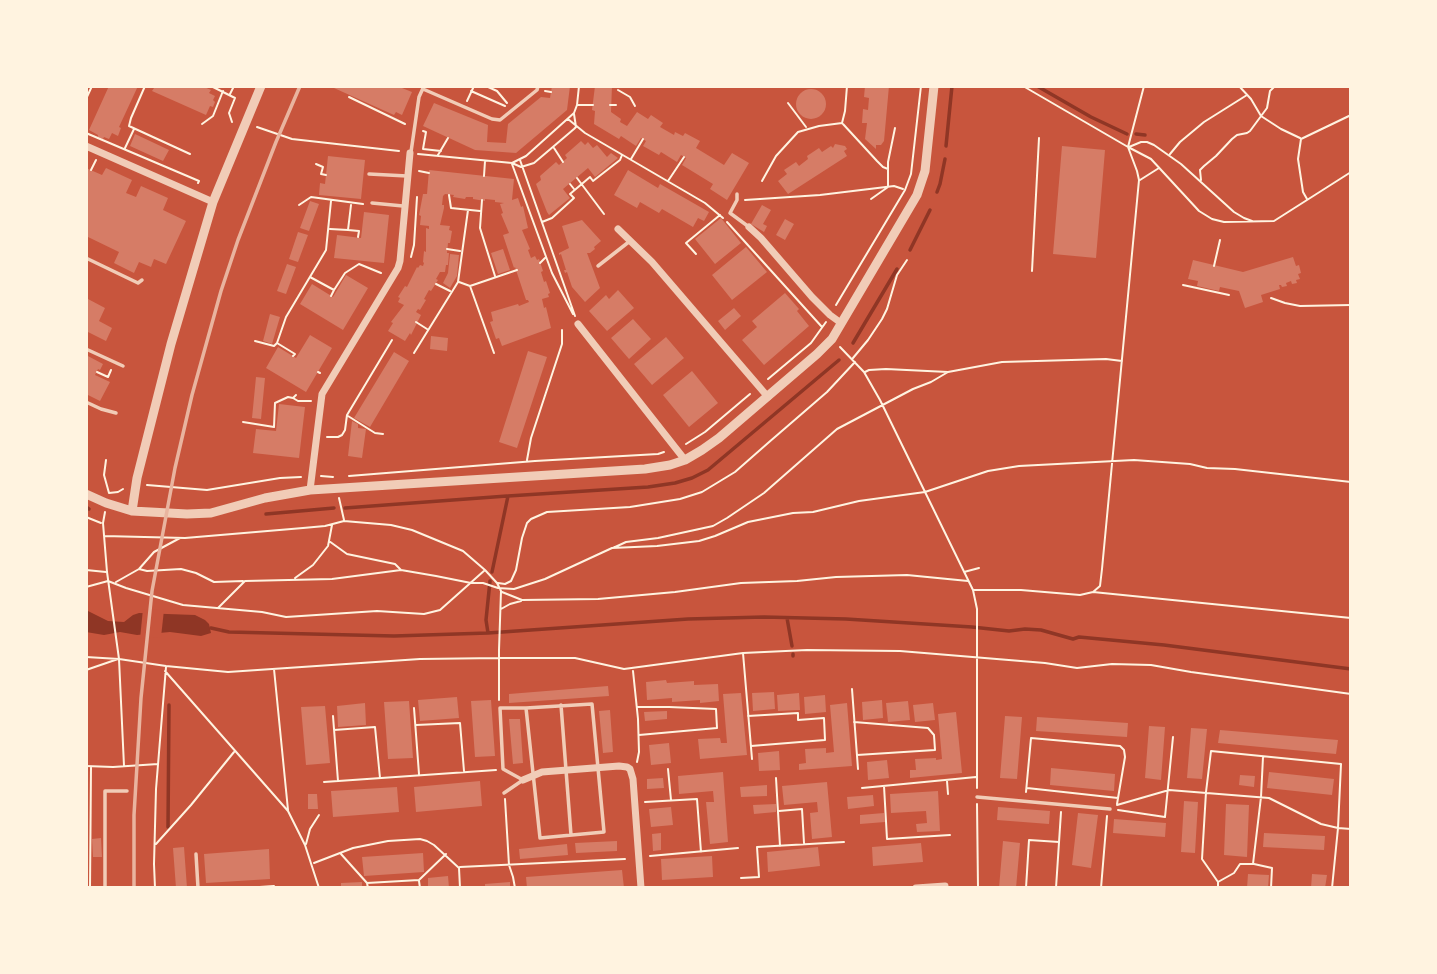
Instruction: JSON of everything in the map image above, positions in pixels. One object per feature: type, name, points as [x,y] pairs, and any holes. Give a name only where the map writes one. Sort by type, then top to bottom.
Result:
[{"type":"street","points":[[132,511],[171,344],[213,202],[261,86]]},
{"type":"street","points":[[86,494],[132,511],[211,513],[310,489],[659,467],[685,460],[719,438],[827,346],[917,195],[927,159],[934,86]]},
{"type":"street","points":[[86,146],[213,202]]},
{"type":"street","points":[[310,489],[322,394],[398,268],[411,153]]},
{"type":"street","points":[[749,227],[761,237],[812,297],[841,323]]},
{"type":"street","points":[[618,229],[652,262],[768,397]]},
{"type":"street","points":[[578,324],[685,460]]},
{"type":"street","points":[[523,780],[542,772],[627,767],[631,772],[641,888]]},
{"type":"street","points":[[916,888],[945,886]]},
{"type":"lane","points":[[411,153],[419,97],[424,87],[464,107],[500,120],[537,90],[538,86]]},
{"type":"lane","points":[[369,174],[407,176]]},
{"type":"lane","points":[[737,194],[730,214],[749,227]]},
{"type":"lane","points":[[372,203],[405,206]]},
{"type":"lane","points":[[597,266],[630,241]]},
{"type":"lane","points":[[86,258],[138,283],[142,281]]},
{"type":"lane","points":[[86,349],[123,366]]},
{"type":"lane","points":[[86,402],[100,409],[116,412]]},
{"type":"lane","points":[[504,793],[523,780],[503,769],[500,708],[592,704],[604,832],[540,838],[526,708]]},
{"type":"lane","points":[[561,705],[571,835]]},
{"type":"lane","points":[[105,888],[105,791],[127,791]]},
{"type":"lane","points":[[977,797],[1110,809]]},
{"type":"lane","points":[[196,854],[198,888]]},
{"type":"path","points":[[86,99],[92,86]]},
{"type":"path","points":[[145,86],[129,126],[190,154]]},
{"type":"path","points":[[211,86],[235,99],[229,113],[232,122]]},
{"type":"path","points":[[230,94],[234,86]]},
{"type":"path","points":[[464,107],[474,86]]},
{"type":"path","points":[[486,86],[497,91],[513,110]]},
{"type":"path","points":[[512,163],[568,120],[577,105],[579,86]]},
{"type":"path","points":[[842,123],[846,86]]},
{"type":"path","points":[[348,476],[658,454],[688,443],[705,432],[806,348],[822,328],[905,190],[911,174],[922,86]]},
{"type":"path","points":[[1023,86],[1151,159],[1199,211],[1212,219],[1224,222],[1274,221],[1351,172]]},
{"type":"path","points":[[1093,592],[1100,586],[1139,180],[1128,148],[1144,86]]},
{"type":"path","points":[[1239,86],[1261,116],[1301,139]]},
{"type":"path","points":[[1202,182],[1200,170],[1237,135],[1250,131],[1267,108],[1270,91],[1275,86]]},
{"type":"path","points":[[618,90],[630,97],[635,106]]},
{"type":"path","points":[[202,124],[214,116],[223,91]]},
{"type":"path","points":[[471,91],[513,110]]},
{"type":"path","points":[[1169,155],[1204,122],[1247,96]]},
{"type":"path","points":[[349,97],[426,132],[423,149],[440,151]]},
{"type":"path","points":[[788,103],[807,129]]},
{"type":"path","points":[[577,105],[593,105]]},
{"type":"path","points":[[610,105],[616,105]]},
{"type":"path","points":[[574,113],[576,127]]},
{"type":"path","points":[[1301,139],[1351,115]]},
{"type":"path","points":[[568,120],[720,215],[822,328]]},
{"type":"path","points":[[245,122],[292,139],[512,163],[522,167],[534,163],[576,127]]},
{"type":"path","points":[[762,181],[776,156],[799,132],[842,123]]},
{"type":"path","points":[[842,123],[877,161],[888,169]]},
{"type":"path","points":[[888,187],[888,169],[895,128]]},
{"type":"path","points":[[124,149],[134,129]]},
{"type":"path","points":[[86,133],[199,181]]},
{"type":"path","points":[[438,156],[448,138]]},
{"type":"path","points":[[1032,271],[1039,138]]},
{"type":"path","points":[[630,160],[643,139]]},
{"type":"path","points":[[1301,139],[1298,159],[1303,192],[1308,200]]},
{"type":"path","points":[[1128,148],[1147,142],[1169,155],[1234,212],[1255,221]]},
{"type":"path","points":[[554,148],[563,162]]},
{"type":"path","points":[[585,171],[593,181],[620,160],[622,155]]},
{"type":"path","points":[[667,181],[684,157]]},
{"type":"path","points":[[520,159],[578,324]]},
{"type":"path","points":[[484,176],[485,161]]},
{"type":"path","points":[[512,163],[546,258],[578,324]]},
{"type":"path","points":[[316,164],[323,167],[321,174],[326,175]]},
{"type":"path","points":[[1139,180],[1160,167]]},
{"type":"path","points":[[418,171],[429,173]]},
{"type":"path","points":[[541,222],[552,218],[574,198],[570,194],[590,177]]},
{"type":"path","points":[[577,178],[604,214]]},
{"type":"path","points":[[514,183],[519,183]]},
{"type":"path","points":[[570,184],[574,190]]},
{"type":"path","points":[[737,200],[754,201],[894,186],[905,190]]},
{"type":"path","points":[[872,199],[888,187]]},
{"type":"path","points":[[449,195],[450,208]]},
{"type":"path","points":[[299,205],[312,197],[363,204]]},
{"type":"path","points":[[482,200],[480,228],[495,276]]},
{"type":"path","points":[[255,341],[274,346],[277,343],[286,317],[326,250],[331,201]]},
{"type":"path","points":[[348,230],[351,204]]},
{"type":"path","points":[[444,208],[480,211]]},
{"type":"path","points":[[414,353],[458,282],[468,210]]},
{"type":"path","points":[[696,254],[686,243],[720,215]]},
{"type":"path","points":[[329,229],[359,231],[358,237]]},
{"type":"path","points":[[1214,266],[1220,240]]},
{"type":"path","points":[[447,249],[462,251]]},
{"type":"path","points":[[540,262],[546,258]]},
{"type":"path","points":[[907,260],[897,275],[882,319],[852,359],[864,372],[883,405],[973,590],[978,609],[978,888]]},
{"type":"path","points":[[331,296],[345,273],[359,264],[381,274]]},
{"type":"path","points":[[458,282],[470,286],[517,270]]},
{"type":"path","points":[[309,276],[334,290]]},
{"type":"path","points":[[436,284],[451,292]]},
{"type":"path","points":[[1183,285],[1229,295]]},
{"type":"path","points":[[470,286],[494,353]]},
{"type":"path","points":[[1271,298],[1300,306],[1351,305]]},
{"type":"path","points":[[416,322],[428,330]]},
{"type":"path","points":[[527,462],[531,438],[562,344],[562,330]]},
{"type":"path","points":[[317,437],[342,435],[347,415],[392,340]]},
{"type":"path","points":[[277,343],[295,354],[293,356]]},
{"type":"path","points":[[864,372],[886,369],[948,372],[1002,362],[1106,359],[1122,361]]},
{"type":"path","points":[[97,372],[108,377],[114,362]]},
{"type":"path","points":[[497,583],[505,584],[511,581],[516,570],[522,538],[531,519],[547,512],[630,507],[680,499],[702,492],[735,472],[827,392],[855,362]]},
{"type":"path","points":[[138,569],[181,569],[214,582],[332,579],[401,570],[514,589],[545,579],[626,542],[713,526],[727,519],[764,493],[837,429],[948,372]]},
{"type":"path","points":[[273,431],[275,403],[296,395]]},
{"type":"path","points":[[292,397],[298,401],[308,401]]},
{"type":"path","points":[[347,415],[375,433],[383,434]]},
{"type":"path","points":[[243,422],[274,427]]},
{"type":"path","points":[[106,460],[104,475],[109,492],[118,492],[128,483],[207,490],[280,478],[335,477]]},
{"type":"path","points":[[612,548],[690,542],[715,536],[748,522],[813,512],[859,501],[925,492],[988,471],[1019,466],[1134,460],[1351,482]]},
{"type":"path","points":[[338,493],[344,521]]},
{"type":"path","points":[[106,503],[103,523],[107,572],[120,659],[124,765]]},
{"type":"path","points":[[86,517],[103,523]]},
{"type":"path","points":[[104,536],[181,538],[267,532],[344,521],[391,525],[412,530],[463,551],[485,570],[501,592],[522,600]]},
{"type":"path","points":[[294,579],[313,565],[328,546],[332,524]]},
{"type":"path","points":[[115,583],[138,569],[154,552],[181,538]]},
{"type":"path","points":[[329,541],[347,554],[395,564],[401,570]]},
{"type":"path","points":[[964,572],[979,568]]},
{"type":"path","points":[[86,570],[107,572]]},
{"type":"path","points":[[86,587],[108,580],[183,605],[262,612],[286,617],[377,611],[424,614],[440,610],[485,570]]},
{"type":"path","points":[[500,610],[522,600],[598,599],[741,583],[836,577],[907,576],[968,581]]},
{"type":"path","points":[[218,608],[245,581]]},
{"type":"path","points":[[973,590],[1021,590],[1080,595],[1093,592],[1351,618]]},
{"type":"path","points":[[499,693],[501,592]]},
{"type":"path","points":[[86,657],[228,672],[421,659],[499,658],[575,658],[633,669],[743,653],[807,650],[901,651],[1077,668],[1112,664],[1151,665],[1351,694]]},
{"type":"path","points":[[743,653],[752,759]]},
{"type":"path","points":[[86,670],[120,659]]},
{"type":"path","points":[[155,888],[158,764],[166,666]]},
{"type":"path","points":[[274,668],[288,811]]},
{"type":"path","points":[[631,772],[638,761],[639,735],[633,669]]},
{"type":"path","points":[[165,671],[288,811],[313,863],[320,888]]},
{"type":"path","points":[[852,689],[858,769]]},
{"type":"path","points":[[637,707],[716,709],[717,729],[639,735]]},
{"type":"path","points":[[414,708],[420,775]]},
{"type":"path","points":[[748,716],[798,713],[799,720],[824,718],[825,740],[751,746]]},
{"type":"path","points":[[333,716],[338,781]]},
{"type":"path","points":[[854,722],[928,729],[934,736],[935,750],[857,755]]},
{"type":"path","points":[[416,725],[460,723],[464,772]]},
{"type":"path","points":[[334,730],[375,727],[380,778]]},
{"type":"path","points":[[1110,809],[1165,817],[1173,737]]},
{"type":"path","points":[[1025,801],[1031,738],[1120,746],[1125,757],[1117,805]]},
{"type":"path","points":[[155,846],[235,751]]},
{"type":"path","points":[[1218,888],[1218,882],[1202,859],[1211,751],[1341,764],[1332,888]]},
{"type":"path","points":[[1253,864],[1263,756]]},
{"type":"path","points":[[86,766],[158,764]]},
{"type":"path","points":[[90,888],[91,766]]},
{"type":"path","points":[[324,782],[503,769]]},
{"type":"path","points":[[668,769],[671,801]]},
{"type":"path","points":[[862,788],[977,777]]},
{"type":"path","points":[[776,778],[780,846]]},
{"type":"path","points":[[947,780],[948,794]]},
{"type":"path","points":[[884,786],[887,839],[950,835]]},
{"type":"path","points":[[1026,788],[1118,798]]},
{"type":"path","points":[[1101,888],[1110,809],[1169,790],[1269,798],[1321,824],[1351,830]]},
{"type":"path","points":[[504,793],[509,865],[514,888]]},
{"type":"path","points":[[645,802],[696,799],[701,852]]},
{"type":"path","points":[[1056,888],[1062,805]]},
{"type":"path","points":[[778,811],[802,809],[804,844]]},
{"type":"path","points":[[305,845],[310,829],[319,815]]},
{"type":"path","points":[[313,863],[353,848],[388,841],[420,839],[446,854],[459,867],[460,888]]},
{"type":"path","points":[[1026,888],[1029,840],[1059,842]]},
{"type":"path","points":[[741,878],[759,877],[757,847],[844,842]]},
{"type":"path","points":[[649,856],[738,848]]},
{"type":"path","points":[[340,853],[367,883],[368,888]]},
{"type":"path","points":[[367,883],[419,880],[446,854]]},
{"type":"path","points":[[459,867],[625,859]]},
{"type":"path","points":[[1218,882],[1234,873],[1240,864],[1253,864],[1272,868],[1271,888]]},
{"type":"path","points":[[419,880],[420,888]]},
{"type":"path","points":[[245,888],[275,888]]},
{"type":"shaded area","points":[[86,610],[108,621],[124,622],[139,613],[195,615],[209,624],[211,633],[201,636],[170,632],[137,635],[120,632],[104,635],[86,632]]},
{"type":"pier","points":[[143,609],[164,610],[161,637],[140,639]]},
{"type":"building","points":[[109,86],[138,86],[119,127],[118,136],[112,133],[109,139],[103,139],[89,130]]},
{"type":"building","points":[[149,86],[202,86],[211,90],[209,93],[215,96],[215,102],[206,115],[152,91],[154,88]]},
{"type":"building","points":[[397,86],[412,92],[402,115],[396,112],[394,115],[334,88]]},
{"type":"building","points":[[552,86],[570,86],[567,110],[516,153],[475,150],[423,126],[434,103],[488,125],[487,142],[506,143],[508,124],[541,97],[550,98]]},
{"type":"building","points":[[595,86],[612,86],[611,112],[627,126],[637,112],[648,119],[651,115],[663,123],[660,127],[674,135],[675,132],[683,136],[685,133],[700,141],[696,148],[724,165],[732,153],[749,163],[727,200],[710,189],[713,184],[682,165],[686,158],[681,155],[677,162],[661,152],[659,155],[643,146],[646,141],[641,138],[636,146],[594,124],[595,111],[592,110]]},
{"type":"building","points":[[865,86],[889,86],[884,141],[881,145],[876,145],[876,149],[865,139],[867,123],[862,123],[863,109],[868,110],[869,98],[864,97]]},
{"type":"building","points":[[811,89],[817,90],[825,98],[825,110],[817,118],[811,119],[805,118],[797,110],[796,104],[797,98],[805,90]]},
{"type":"building","points":[[135,134],[169,150],[163,161],[130,146]]},
{"type":"building","points":[[581,141],[585,145],[588,142],[593,148],[597,145],[607,157],[611,153],[618,158],[595,177],[588,168],[563,189],[570,198],[549,215],[536,184],[541,180],[540,176],[556,162],[559,165],[567,158],[565,155]]},
{"type":"building","points":[[835,144],[845,146],[847,156],[788,194],[778,181],[787,174],[784,170],[796,162],[799,166],[819,148],[822,152],[831,146],[833,148]]},
{"type":"building","points":[[1062,146],[1105,150],[1096,258],[1053,254]]},
{"type":"building","points":[[328,156],[365,160],[361,199],[319,195],[320,183],[325,184]]},
{"type":"building","points":[[86,168],[102,175],[106,168],[132,180],[126,193],[136,197],[141,186],[168,198],[163,210],[186,221],[166,264],[154,259],[151,267],[139,262],[134,273],[114,263],[119,252],[88,237],[86,241]]},
{"type":"building","points":[[429,170],[514,179],[512,200],[518,198],[521,207],[523,206],[528,228],[522,230],[530,249],[528,250],[531,258],[535,256],[539,259],[544,282],[546,281],[550,293],[549,297],[542,299],[551,328],[502,346],[499,338],[496,339],[490,322],[493,321],[491,312],[529,302],[503,235],[509,233],[501,214],[500,204],[504,203],[445,194],[440,225],[450,226],[449,230],[452,231],[448,243],[448,265],[445,272],[440,272],[420,310],[416,312],[421,315],[411,335],[410,333],[405,341],[388,331],[393,323],[391,322],[404,305],[398,302],[398,297],[405,286],[407,287],[417,267],[423,266],[424,263],[426,228],[429,229],[429,226],[420,225],[419,215],[423,194],[427,194]]},
{"type":"building","points":[[628,170],[658,188],[660,184],[709,212],[704,221],[698,218],[693,227],[662,209],[659,213],[640,202],[637,208],[614,195]]},
{"type":"building","points":[[310,201],[319,204],[309,231],[300,228]]},
{"type":"building","points":[[762,205],[771,210],[763,224],[767,226],[764,232],[751,224]]},
{"type":"building","points":[[364,212],[389,215],[384,263],[334,258],[337,235],[361,238]]},
{"type":"building","points":[[721,218],[741,243],[715,264],[695,239]]},
{"type":"building","points":[[785,219],[794,224],[785,240],[776,235]]},
{"type":"building","points":[[582,220],[601,241],[595,249],[587,253],[600,288],[585,302],[572,287],[564,270],[561,254],[559,255],[569,248],[562,226]]},
{"type":"building","points":[[298,232],[308,235],[298,262],[289,259]]},
{"type":"building","points":[[746,247],[767,272],[732,300],[712,275]]},
{"type":"building","points":[[503,249],[510,270],[498,274],[491,253]]},
{"type":"building","points":[[450,254],[459,255],[457,276],[450,288],[443,283],[448,273]]},
{"type":"building","points":[[1293,257],[1301,273],[1298,274],[1300,279],[1296,280],[1297,283],[1292,284],[1291,281],[1286,283],[1287,286],[1279,285],[1280,289],[1261,295],[1263,302],[1245,308],[1239,291],[1220,287],[1219,291],[1197,286],[1198,281],[1188,279],[1193,260],[1243,272]]},
{"type":"building","points":[[287,264],[296,267],[286,294],[277,291]]},
{"type":"building","points":[[346,275],[368,288],[343,330],[300,304],[312,284],[333,297]]},
{"type":"building","points":[[618,290],[634,308],[607,331],[589,311],[606,295],[609,299]]},
{"type":"building","points":[[785,293],[809,326],[764,365],[742,340],[757,327],[752,321]]},
{"type":"building","points":[[88,299],[105,308],[99,321],[112,328],[106,341],[86,331]]},
{"type":"building","points":[[734,308],[741,316],[725,330],[718,321]]},
{"type":"building","points":[[270,314],[280,317],[272,344],[263,341]]},
{"type":"building","points":[[633,319],[651,339],[629,359],[611,338]]},
{"type":"building","points":[[310,335],[332,348],[306,392],[266,368],[278,347],[296,358]]},
{"type":"building","points":[[431,336],[448,338],[447,351],[430,349]]},
{"type":"building","points":[[666,337],[684,358],[652,385],[634,364]]},
{"type":"building","points":[[528,351],[547,357],[517,448],[499,442]]},
{"type":"building","points":[[394,352],[409,361],[370,427],[354,418]]},
{"type":"building","points":[[86,355],[103,364],[95,375],[110,382],[100,401],[86,394]]},
{"type":"building","points":[[692,371],[718,403],[689,427],[663,395]]},
{"type":"building","points":[[256,377],[265,378],[261,419],[252,418]]},
{"type":"building","points":[[279,404],[305,407],[299,458],[253,453],[256,429],[276,431]]},
{"type":"building","points":[[352,421],[358,424],[358,428],[366,429],[362,458],[348,456]]},
{"type":"building","points":[[666,680],[667,683],[694,681],[694,685],[718,684],[719,701],[672,702],[672,698],[647,700],[646,682]]},
{"type":"building","points":[[608,686],[609,696],[509,703],[509,694]]},
{"type":"building","points":[[774,692],[775,709],[753,711],[752,693]]},
{"type":"building","points":[[741,693],[747,755],[700,759],[698,739],[720,738],[721,743],[727,743],[723,694]]},
{"type":"building","points":[[799,693],[800,710],[778,711],[777,695]]},
{"type":"building","points":[[825,695],[826,712],[805,714],[804,697]]},
{"type":"building","points":[[457,697],[459,718],[420,721],[418,700]]},
{"type":"building","points":[[491,700],[495,756],[475,757],[471,701]]},
{"type":"building","points":[[882,700],[883,718],[863,720],[862,702]]},
{"type":"building","points":[[409,701],[413,758],[388,759],[384,702]]},
{"type":"building","points":[[908,701],[910,720],[888,722],[886,703]]},
{"type":"building","points":[[365,703],[366,725],[338,727],[337,706]]},
{"type":"building","points":[[847,703],[852,766],[799,770],[799,764],[806,763],[805,749],[826,748],[826,753],[834,752],[830,705]]},
{"type":"building","points":[[933,703],[935,720],[915,722],[913,705]]},
{"type":"building","points":[[325,706],[330,763],[306,765],[301,707]]},
{"type":"building","points":[[610,710],[613,752],[603,753],[599,711]]},
{"type":"building","points":[[667,711],[667,719],[645,721],[644,712]]},
{"type":"building","points":[[956,712],[962,773],[910,778],[910,770],[916,770],[915,759],[942,759],[938,714]]},
{"type":"building","points":[[1005,716],[1022,717],[1017,779],[1000,778]]},
{"type":"building","points":[[1037,717],[1128,723],[1127,737],[1036,731]]},
{"type":"building","points":[[509,719],[520,719],[523,763],[513,764]]},
{"type":"building","points":[[1149,726],[1165,727],[1161,780],[1145,778]]},
{"type":"building","points":[[1191,728],[1207,729],[1202,779],[1187,778]]},
{"type":"building","points":[[1220,730],[1338,740],[1336,754],[1218,743]]},
{"type":"building","points":[[669,743],[671,763],[651,765],[649,745]]},
{"type":"building","points":[[779,751],[780,770],[759,771],[758,753]]},
{"type":"building","points":[[887,760],[889,778],[868,780],[867,762]]},
{"type":"building","points":[[1051,768],[1115,774],[1114,791],[1050,785]]},
{"type":"building","points":[[723,772],[728,842],[710,844],[706,802],[714,802],[713,791],[679,794],[678,776]]},
{"type":"building","points":[[1269,772],[1334,779],[1332,795],[1267,788]]},
{"type":"building","points":[[1240,775],[1255,776],[1254,787],[1239,785]]},
{"type":"building","points":[[663,778],[664,788],[647,789],[647,779]]},
{"type":"building","points":[[480,781],[482,806],[416,812],[414,787]]},
{"type":"building","points":[[827,782],[832,837],[812,839],[810,813],[818,812],[817,802],[784,805],[782,786]]},
{"type":"building","points":[[767,785],[767,796],[741,797],[740,787]]},
{"type":"building","points":[[397,787],[399,812],[333,817],[331,791]]},
{"type":"building","points":[[938,791],[940,831],[917,832],[916,824],[927,823],[926,811],[891,813],[890,794]]},
{"type":"building","points":[[308,794],[317,794],[318,809],[308,809]]},
{"type":"building","points":[[873,795],[874,806],[848,809],[847,797]]},
{"type":"building","points":[[1184,801],[1198,802],[1195,853],[1181,852]]},
{"type":"building","points":[[776,804],[776,812],[754,814],[753,805]]},
{"type":"building","points":[[1226,804],[1249,805],[1247,857],[1224,855]]},
{"type":"building","points":[[671,807],[673,825],[651,827],[649,809]]},
{"type":"building","points":[[998,807],[1050,811],[1049,824],[997,820]]},
{"type":"building","points":[[884,813],[885,822],[860,824],[860,815]]},
{"type":"building","points":[[1078,813],[1098,815],[1091,868],[1072,865]]},
{"type":"building","points":[[1114,819],[1166,823],[1165,837],[1113,833]]},
{"type":"building","points":[[661,833],[661,850],[653,851],[652,834]]},
{"type":"building","points":[[1264,833],[1325,836],[1324,850],[1263,847]]},
{"type":"building","points":[[101,838],[102,857],[93,857],[92,839]]},
{"type":"building","points":[[617,841],[617,851],[576,853],[575,843]]},
{"type":"building","points":[[1003,841],[1020,843],[1016,888],[999,888]]},
{"type":"building","points":[[921,843],[923,862],[873,866],[872,847]]},
{"type":"building","points":[[567,844],[568,855],[520,859],[519,849]]},
{"type":"building","points":[[184,847],[187,888],[176,888],[173,848]]},
{"type":"building","points":[[818,847],[820,866],[768,872],[767,852]]},
{"type":"building","points":[[269,849],[270,879],[206,883],[204,854]]},
{"type":"building","points":[[423,853],[424,872],[364,876],[362,857]]},
{"type":"building","points":[[712,856],[713,877],[662,880],[661,859]]},
{"type":"building","points":[[622,870],[624,888],[527,888],[526,877]]},
{"type":"building","points":[[1248,874],[1269,875],[1268,888],[1247,888]]},
{"type":"building","points":[[1312,874],[1327,875],[1325,888],[1311,888]]},
{"type":"building","points":[[448,876],[449,888],[428,888],[428,878]]},
{"type":"building","points":[[362,882],[362,888],[341,888],[341,883]]},
{"type":"building","points":[[510,882],[510,888],[485,888],[485,884]]},
{"type":"waterway","points":[[946,146],[952,86]]},
{"type":"waterway","points":[[1037,86],[1127,134]]},
{"type":"waterway","points":[[1136,134],[1145,135]]},
{"type":"waterway","points":[[937,192],[945,159]]},
{"type":"waterway","points":[[910,250],[930,210]]},
{"type":"waterway","points":[[853,343],[897,269]]},
{"type":"waterway","points":[[492,572],[508,496],[648,487],[692,478],[708,470],[839,360]]},
{"type":"waterway","points":[[345,508],[507,496]]},
{"type":"waterway","points":[[266,514],[334,508]]},
{"type":"waterway","points":[[488,633],[486,620],[490,581]]},
{"type":"waterway","points":[[787,618],[792,646]]},
{"type":"waterway","points":[[211,628],[229,632],[394,636],[488,633],[688,619],[846,619],[1009,631],[1041,630],[1073,639],[1079,637],[1164,645],[1351,669]]},
{"type":"waterway","points":[[168,827],[169,705]]},
{"type":"railway","points":[[134,888],[134,815],[141,698],[152,591],[175,468],[221,291],[238,240],[300,86]]}]
